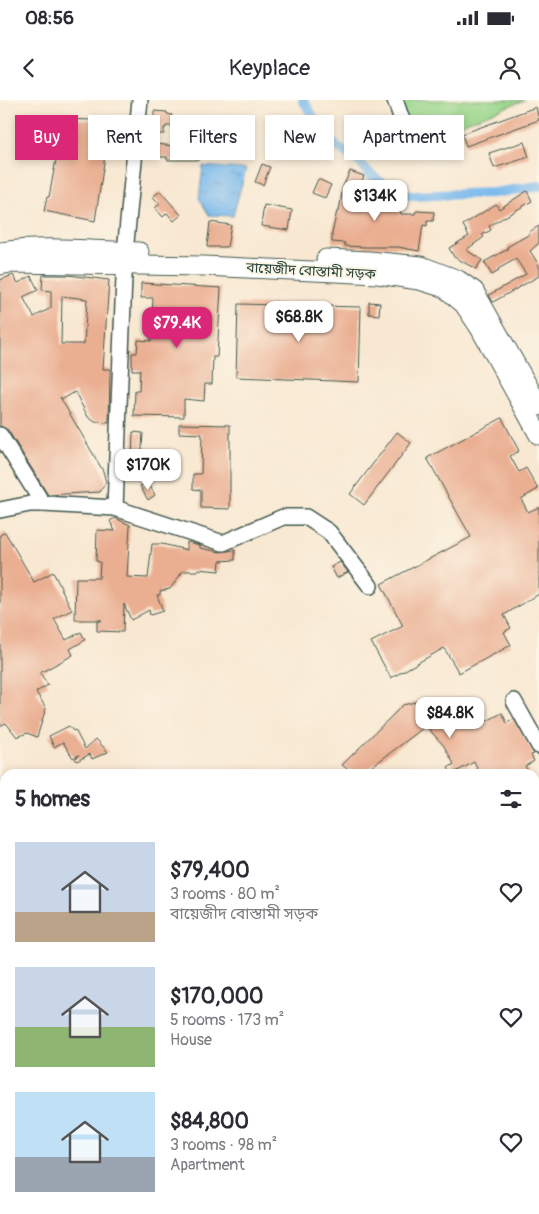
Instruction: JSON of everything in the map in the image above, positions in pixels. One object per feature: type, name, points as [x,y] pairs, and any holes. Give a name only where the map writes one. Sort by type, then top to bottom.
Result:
[{"type":"main road","name":"বায়েজীদ বোস্তামী সড়ক","points":[[0,252],[11,250],[63,250],[203,266],[378,274],[419,280],[445,288],[464,304],[480,328],[539,435]]},
{"type":"main road","name":"বায়েজীদ বোস্তামী সড়ক","points":[[0,265],[124,258],[368,260],[421,266],[458,280],[474,291],[539,406]]},
{"type":"street","points":[[114,508],[124,258],[140,100]]},
{"type":"street","points":[[395,100],[400,115]]},
{"type":"street","points":[[0,435],[43,504]]},
{"type":"street","points":[[0,510],[30,504],[114,508],[223,544],[283,517],[306,517],[330,532],[370,586]]},
{"type":"street","points":[[514,701],[539,746]]},
{"type":"green space","points":[[397,100],[525,100],[464,123],[464,115],[403,115]]},
{"type":"water","points":[[203,166],[246,169],[233,216],[209,215],[199,198]]},
{"type":"building","points":[[536,107],[539,120],[466,146],[464,133]]},
{"type":"building","points":[[154,111],[167,112],[167,114],[172,115],[170,115],[170,126],[164,128],[164,134],[160,134],[160,115],[154,115]]},
{"type":"building","points":[[78,120],[88,120],[88,160],[104,160],[95,221],[44,211],[47,197],[49,197],[56,160],[78,160]]},
{"type":"building","points":[[524,142],[529,157],[494,168],[489,153]]},
{"type":"building","points":[[160,144],[170,146],[170,160],[167,160],[167,157],[160,157]]},
{"type":"building","points":[[262,164],[270,167],[263,185],[255,182]]},
{"type":"building","points":[[350,171],[364,176],[360,185],[363,186],[361,209],[400,208],[401,214],[415,214],[416,211],[434,212],[433,221],[427,221],[427,226],[423,225],[419,251],[398,247],[345,246],[345,243],[332,242],[332,233],[337,211],[339,211],[343,187]]},
{"type":"building","points":[[318,179],[331,185],[325,198],[312,193]]},
{"type":"building","points":[[160,191],[181,215],[174,221],[167,213],[163,217],[155,208],[160,204],[153,197]]},
{"type":"building","points":[[527,191],[532,201],[489,226],[491,230],[482,235],[484,237],[466,250],[482,260],[476,269],[454,257],[449,248],[469,236],[463,225],[496,204],[499,209]]},
{"type":"building","points":[[264,205],[292,210],[289,230],[261,226]]},
{"type":"building","points":[[210,222],[231,225],[227,247],[207,247]]},
{"type":"building","points":[[539,226],[539,243],[530,251],[539,265],[539,276],[493,302],[489,295],[526,274],[516,259],[498,269],[499,271],[492,275],[484,262],[508,249],[507,247],[530,234],[529,232]]},
{"type":"building","points":[[13,275],[18,283],[31,276],[38,290],[23,297],[34,317],[51,308],[51,291],[42,290],[43,275],[68,275],[109,280],[103,369],[110,369],[109,423],[95,422],[88,417],[75,392],[63,399],[60,397],[103,471],[106,482],[100,492],[48,495],[8,430],[0,426],[0,280]],"holes":[[[62,296],[87,299],[84,344],[61,344]]]},
{"type":"building","points":[[141,283],[221,288],[217,357],[213,357],[212,384],[205,384],[204,401],[184,399],[184,417],[134,416],[135,391],[139,391],[140,370],[132,370],[132,353],[137,353],[138,340],[151,341],[153,298],[141,298]]},
{"type":"building","points":[[369,302],[380,303],[379,315],[369,314]]},
{"type":"building","points":[[238,304],[361,307],[359,382],[236,377]]},
{"type":"building","points":[[502,418],[519,451],[510,456],[519,472],[526,468],[538,489],[521,499],[528,512],[539,507],[539,594],[504,615],[511,628],[504,632],[511,645],[459,673],[444,648],[391,678],[371,642],[403,626],[381,584],[471,537],[427,458]]},
{"type":"building","points":[[179,424],[230,425],[230,509],[201,508],[201,490],[193,489],[193,474],[201,474],[202,434],[179,433]]},
{"type":"building","points":[[133,432],[143,433],[141,461],[132,461]]},
{"type":"building","points":[[397,432],[411,443],[364,505],[350,494]]},
{"type":"building","points":[[148,482],[155,495],[148,500],[140,486]]},
{"type":"building","points":[[115,518],[130,525],[127,577],[148,578],[152,544],[162,544],[187,550],[187,542],[200,545],[200,548],[220,552],[235,550],[235,560],[220,561],[219,571],[198,569],[198,571],[183,571],[170,589],[160,591],[160,595],[157,595],[163,611],[150,615],[149,610],[131,620],[124,604],[123,632],[97,631],[97,622],[102,620],[75,620],[76,578],[99,578],[100,562],[96,561],[97,530],[115,531],[110,521]]},
{"type":"building","points":[[5,532],[34,582],[53,572],[72,610],[54,619],[66,640],[81,632],[85,640],[70,649],[73,655],[40,673],[48,685],[36,692],[46,708],[37,737],[27,733],[17,737],[6,723],[0,726],[0,535]]},
{"type":"building","points":[[340,562],[348,572],[337,578],[331,567]]},
{"type":"building","points":[[464,700],[481,724],[502,713],[507,723],[514,719],[534,754],[531,755],[534,761],[525,766],[527,769],[478,769],[474,762],[461,769],[449,769],[454,764],[444,746],[426,726],[369,769],[347,769],[342,765],[403,705],[419,701],[438,703],[439,701]]},
{"type":"building","points":[[69,726],[73,731],[75,730],[85,749],[96,739],[108,752],[92,759],[90,754],[77,761],[75,759],[79,755],[73,758],[63,742],[54,747],[49,736]]},
{"type":"waterway","points":[[303,100],[322,131],[335,145],[361,163],[369,173],[384,185],[399,193],[411,196],[493,193],[539,186]]}]
